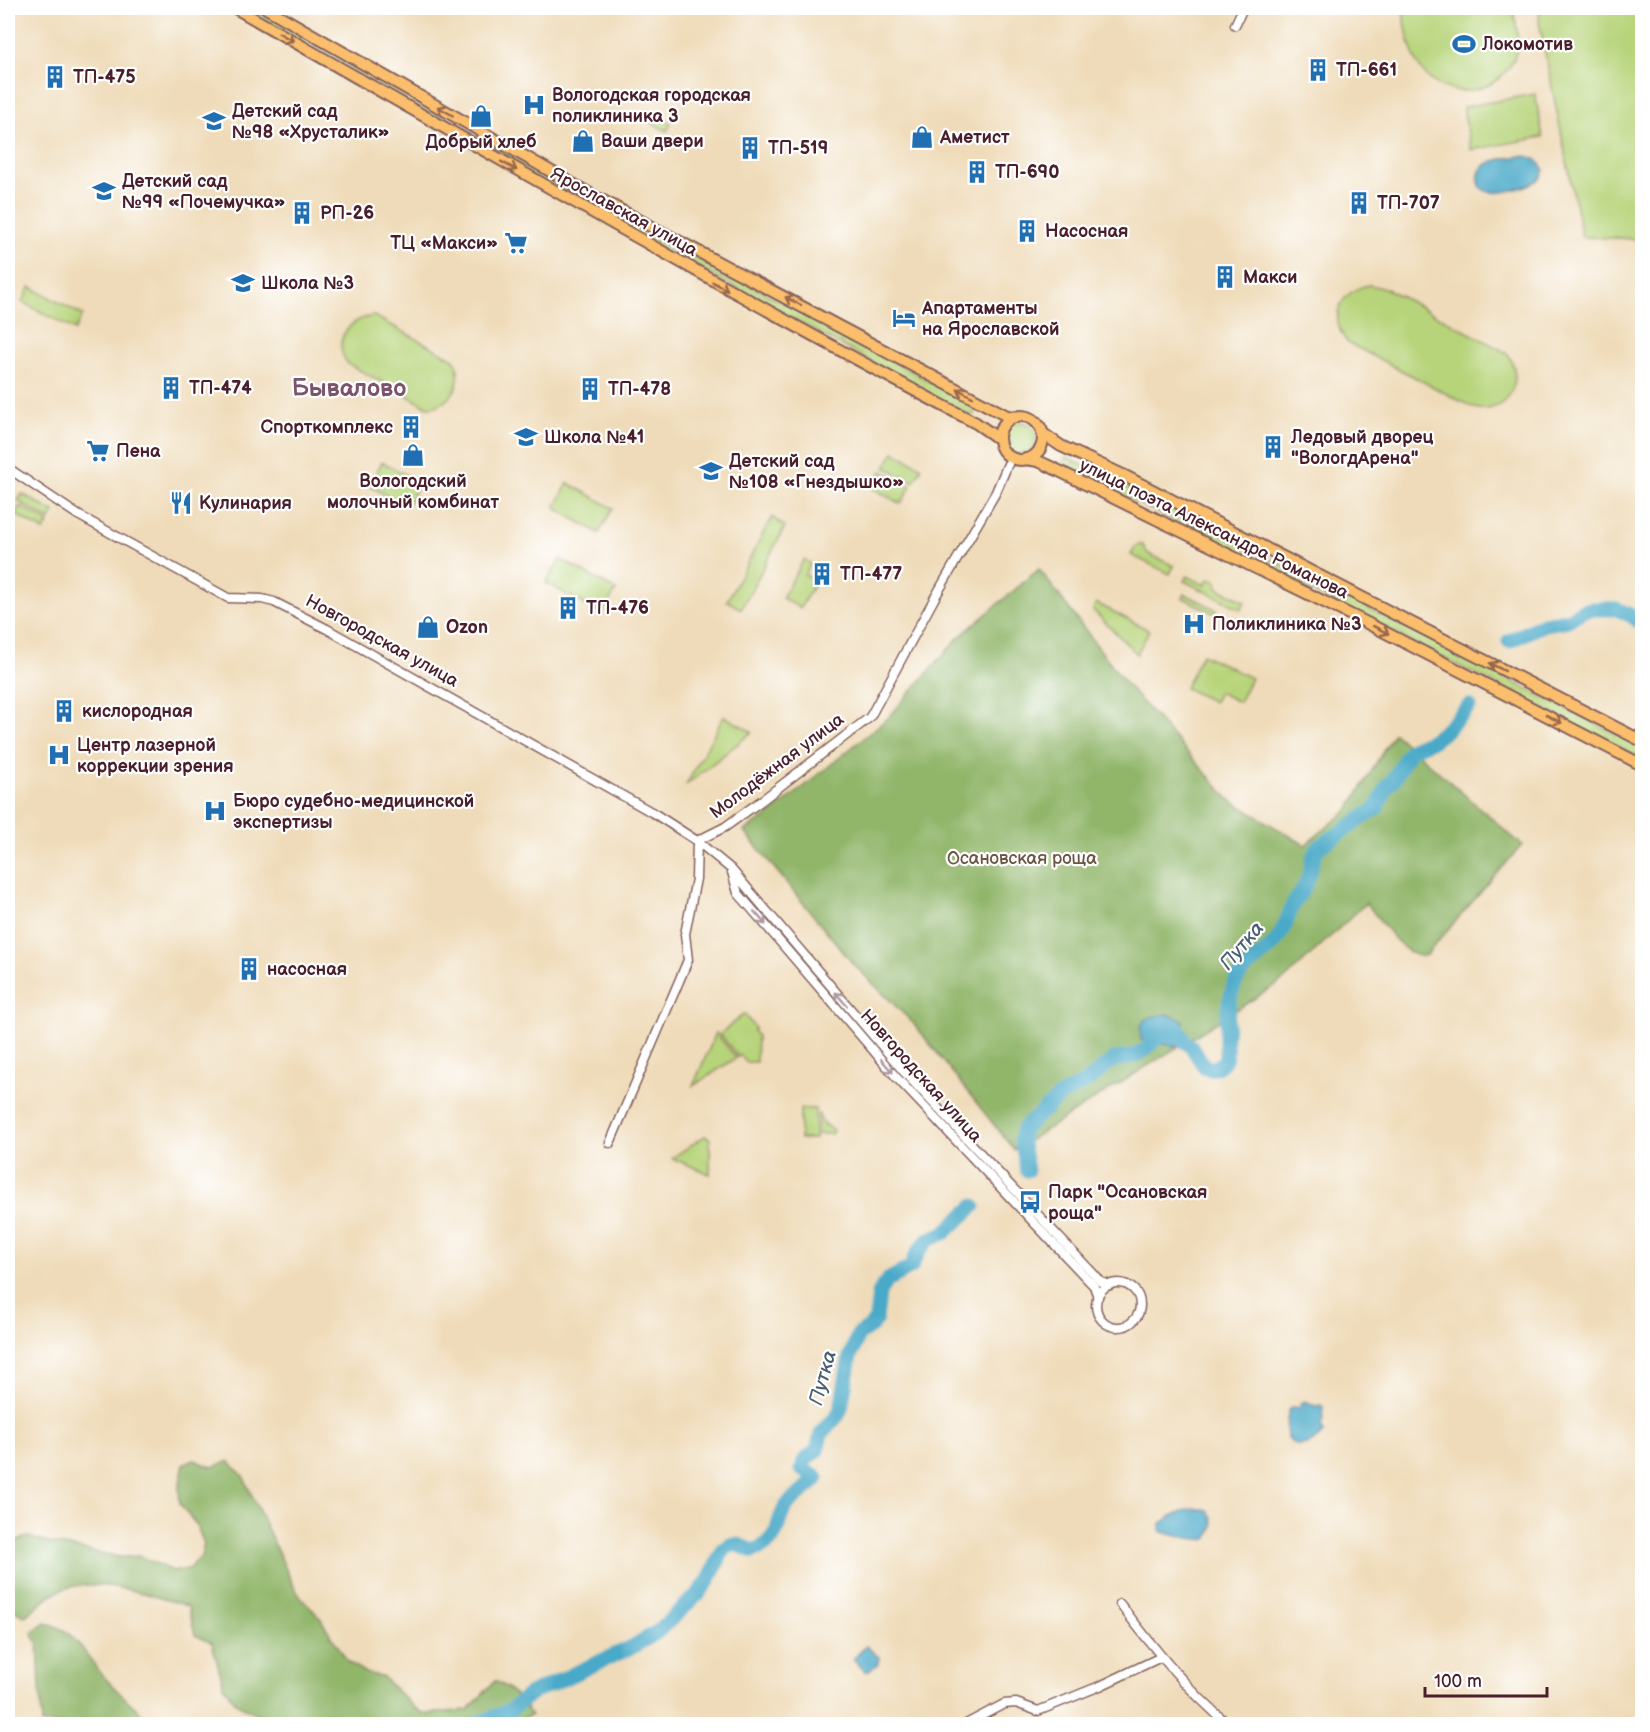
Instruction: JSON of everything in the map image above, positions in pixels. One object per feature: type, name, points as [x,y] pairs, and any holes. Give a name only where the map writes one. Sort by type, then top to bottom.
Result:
[{"type":"main road","name":"Ярославская улица","points":[[236,8],[633,236],[976,423],[999,439]]},
{"type":"main road","name":"Ярославская улица","points":[[266,8],[602,200],[1007,416],[1017,417]]},
{"type":"main road","points":[[1017,417],[1027,417],[1035,421],[1042,433],[1042,442],[1038,451],[1026,459],[1009,456],[1002,449],[999,439],[1003,426],[1009,420],[1017,417]]},
{"type":"main road","name":"улица поэта Александра Романова","points":[[1042,433],[1061,446],[1117,472],[1642,741]]},
{"type":"main road","name":"улица поэта Александра Романова","points":[[1026,459],[1051,467],[1367,623],[1642,765]]},
{"type":"street","points":[[1235,25],[1243,8]]},
{"type":"street","name":"Молодёжная улица","points":[[697,841],[724,827],[761,801],[870,717],[934,599],[996,492],[1008,464]]},
{"type":"street","name":"Новгородская улица","points":[[8,468],[78,515],[228,598],[262,599],[274,602],[327,629],[655,814],[697,841],[730,869],[904,1072],[1101,1282],[1110,1285]]},
{"type":"street","points":[[610,1143],[688,960],[685,934],[696,879],[697,841]]},
{"type":"street","name":"Новгородская улица","points":[[730,869],[738,893],[744,901],[897,1078],[1094,1286],[1098,1297]]},
{"type":"street","points":[[1124,1284],[1137,1294],[1140,1309],[1132,1322],[1120,1326],[1107,1323],[1098,1312],[1098,1297],[1103,1289],[1110,1285],[1124,1284]]},
{"type":"street","points":[[1120,1604],[1161,1657],[1202,1703],[1228,1725]]},
{"type":"street","points":[[966,1725],[1004,1704],[1016,1703],[1038,1711],[1100,1686],[1161,1657]]},
{"type":"green space","points":[[245,8],[258,8],[307,36],[303,43]]},
{"type":"green space","name":"Локомотив","points":[[1402,8],[1512,8],[1518,36],[1516,53],[1510,66],[1489,85],[1476,90],[1448,89],[1435,83],[1424,73],[1415,58]]},
{"type":"green space","points":[[1540,8],[1642,8],[1642,239],[1582,237],[1539,22]]},
{"type":"green space","points":[[318,42],[482,140],[478,146],[314,48]]},
{"type":"green space","points":[[1535,94],[1543,137],[1471,150],[1463,107]]},
{"type":"green space","points":[[646,110],[671,123],[667,131],[642,118]]},
{"type":"green space","points":[[489,144],[643,230],[640,236],[485,150]]},
{"type":"green space","points":[[650,234],[831,327],[977,407],[972,417],[647,239]]},
{"type":"green space","points":[[1369,285],[1387,289],[1507,353],[1515,374],[1514,384],[1504,401],[1486,409],[1474,408],[1348,343],[1339,325],[1340,307],[1350,293]]},
{"type":"green space","points":[[30,287],[83,315],[75,330],[22,302]]},
{"type":"green space","points":[[374,316],[454,359],[458,375],[455,391],[450,397],[436,406],[428,407],[348,364],[341,347],[345,332],[357,322]]},
{"type":"green space","points":[[1020,422],[1031,427],[1036,438],[1031,449],[1020,454],[1009,449],[1004,438],[1009,427]]},
{"type":"green space","points":[[894,452],[922,467],[914,482],[885,467]]},
{"type":"green space","points":[[1066,457],[1257,552],[1253,561],[1061,465]]},
{"type":"green space","points":[[382,462],[420,482],[407,506],[369,486]]},
{"type":"green space","points":[[882,471],[911,486],[901,504],[872,488]]},
{"type":"green space","points":[[568,483],[613,508],[599,533],[555,508]]},
{"type":"green space","points":[[22,494],[54,512],[50,520],[18,501]]},
{"type":"green space","points":[[20,506],[49,522],[44,531],[15,514]]},
{"type":"green space","points":[[772,517],[785,527],[741,609],[727,601]]},
{"type":"green space","points":[[1143,545],[1147,553],[1174,566],[1170,574],[1131,555],[1135,547]]},
{"type":"green space","points":[[1269,558],[1642,747],[1642,759],[1264,567]]},
{"type":"green space","points":[[560,559],[616,590],[602,614],[546,583]]},
{"type":"green space","points":[[804,559],[811,564],[805,575],[816,581],[800,608],[782,598]]},
{"type":"green space","name":"Осановская роща","points":[[1039,569],[1126,684],[1230,800],[1305,845],[1349,809],[1394,733],[1522,845],[1426,955],[1418,956],[1401,945],[1366,903],[1284,980],[1014,1150],[914,1024],[854,965],[744,831],[768,816],[888,718],[957,639]]},
{"type":"green space","points":[[1187,576],[1205,585],[1207,580],[1214,579],[1217,582],[1217,588],[1245,601],[1241,609],[1184,581]]},
{"type":"green space","points":[[1185,594],[1217,610],[1215,614],[1183,598]]},
{"type":"green space","points":[[1096,603],[1149,630],[1137,654],[1093,610]]},
{"type":"green space","points":[[1202,654],[1251,678],[1239,702],[1219,692],[1214,702],[1185,688]]},
{"type":"green space","points":[[724,716],[752,732],[686,785]]},
{"type":"green space","points":[[744,1014],[755,1028],[753,1031],[757,1036],[756,1062],[746,1062],[740,1055],[738,1057],[720,1034]]},
{"type":"green space","points":[[716,1033],[736,1058],[693,1086]]},
{"type":"green space","points":[[800,1109],[815,1109],[815,1139],[800,1139]]},
{"type":"green space","points":[[818,1113],[823,1124],[833,1130],[831,1134],[818,1134]]},
{"type":"green space","points":[[705,1136],[710,1139],[710,1174],[672,1158]]},
{"type":"green space","points":[[194,1460],[212,1467],[229,1461],[243,1476],[296,1591],[320,1618],[348,1662],[367,1674],[382,1676],[413,1707],[425,1714],[468,1710],[495,1681],[515,1695],[531,1715],[513,1724],[276,1724],[237,1704],[224,1687],[212,1643],[195,1635],[188,1606],[119,1588],[83,1585],[66,1588],[51,1595],[25,1616],[8,1608],[8,1543],[28,1537],[121,1557],[140,1556],[173,1571],[188,1569],[201,1557],[204,1544],[197,1526],[180,1504],[179,1488],[184,1463]]},
{"type":"green space","points":[[45,1623],[55,1626],[72,1637],[103,1676],[155,1724],[42,1724],[38,1646],[32,1633]]},
{"type":"water","points":[[1523,156],[1534,158],[1540,164],[1544,170],[1540,179],[1502,192],[1486,191],[1481,188],[1480,171],[1484,166],[1490,162]]},
{"type":"water","points":[[1167,1014],[1183,1020],[1185,1037],[1181,1045],[1173,1046],[1141,1040],[1140,1032],[1143,1022],[1150,1017]]},
{"type":"water","points":[[1305,1401],[1323,1407],[1324,1421],[1321,1425],[1324,1432],[1311,1442],[1300,1445],[1290,1441],[1287,1435],[1288,1410],[1293,1407],[1301,1408],[1300,1404]]},
{"type":"water","points":[[1195,1508],[1208,1511],[1212,1518],[1212,1529],[1207,1539],[1183,1537],[1160,1530],[1160,1524],[1168,1518]]},
{"type":"water","points":[[866,1646],[879,1657],[878,1664],[866,1672],[853,1659]]},
{"type":"waterway","name":"Путка","points":[[1509,641],[1544,624],[1568,620],[1582,611],[1591,609],[1617,609],[1642,624]]},
{"type":"waterway","name":"Путка","points":[[1027,1170],[1021,1138],[1023,1129],[1060,1096],[1089,1080],[1114,1059],[1131,1057],[1145,1050],[1169,1026],[1177,1027],[1184,1041],[1191,1046],[1204,1066],[1211,1069],[1225,1060],[1228,1012],[1234,986],[1244,970],[1277,940],[1293,905],[1306,884],[1316,851],[1376,809],[1410,750],[1433,740],[1469,706]]},
{"type":"waterway","name":"Путка","points":[[477,1724],[511,1710],[530,1694],[634,1646],[657,1632],[698,1594],[708,1581],[723,1551],[730,1545],[738,1545],[753,1551],[770,1541],[788,1504],[817,1478],[802,1469],[804,1461],[817,1450],[821,1434],[838,1415],[850,1357],[858,1335],[872,1326],[876,1319],[879,1294],[883,1286],[888,1280],[911,1267],[918,1252],[928,1240],[944,1233],[974,1206]]},
{"type":"place","name":"Локомотив","points":[[1464,44]]},
{"type":"place","name":"ТП-661","points":[[1318,70]]},
{"type":"place","name":"ТП-475","points":[[55,77]]},
{"type":"place","name":"Вологодская городская поликлиника 3","points":[[534,105]]},
{"type":"place","name":"Добрый хлеб","points":[[481,116]]},
{"type":"place","name":"Детский сад №98 «Хрусталик»","points":[[214,121]]},
{"type":"place","name":"Аметист","points":[[922,137]]},
{"type":"place","name":"Ваши двери","points":[[583,141]]},
{"type":"place","name":"ТП-519","points":[[750,148]]},
{"type":"place","name":"ТП-690","points":[[977,172]]},
{"type":"place","name":"Детский сад №99 «Почемучка»","points":[[104,191]]},
{"type":"place","name":"ТП-707","points":[[1359,203]]},
{"type":"place","name":"РП-26","points":[[302,213]]},
{"type":"place","name":"Насосная","points":[[1027,231]]},
{"type":"place","name":"ТЦ «Макси»","points":[[516,243]]},
{"type":"place","name":"Макси","points":[[1225,277]]},
{"type":"place","name":"Школа №3","points":[[243,283]]},
{"type":"place","name":"Апартаменты на Ярославской","points":[[904,318]]},
{"type":"place","name":"ТП-474","points":[[171,388]]},
{"type":"place","name":"ТП-478","points":[[590,389]]},
{"type":"place","name":"Спорткомплекс","points":[[411,427]]},
{"type":"place","name":"Школа №41","points":[[526,437]]},
{"type":"place","name":"Ледовый дворец \"ВологдАрена\"","points":[[1273,447]]},
{"type":"place","name":"Пена","points":[[98,451]]},
{"type":"place","name":"Вологодский молочный комбинат","points":[[413,455]]},
{"type":"place","name":"Детский сад №108 «Гнездышко»","points":[[711,471]]},
{"type":"place","name":"Кулинария","points":[[181,503]]},
{"type":"place","name":"ТП-477","points":[[822,574]]},
{"type":"place","name":"ТП-476","points":[[568,608]]},
{"type":"place","name":"Поликлиника №3","points":[[1194,624]]},
{"type":"place","name":"Ozon","points":[[428,627]]},
{"type":"place","name":"кислородная","points":[[64,711]]},
{"type":"place","name":"Центр лазерной коррекции зрения","points":[[59,755]]},
{"type":"place","name":"Бюро судебно-медицинской экспертизы","points":[[215,811]]},
{"type":"place","name":"насосная","points":[[249,969]]},
{"type":"place","name":"Парк \"Осановская роща\"","points":[[1030,1202]]},
{"type":"district","name":"Бывалово","points":[[349,388]]}]
